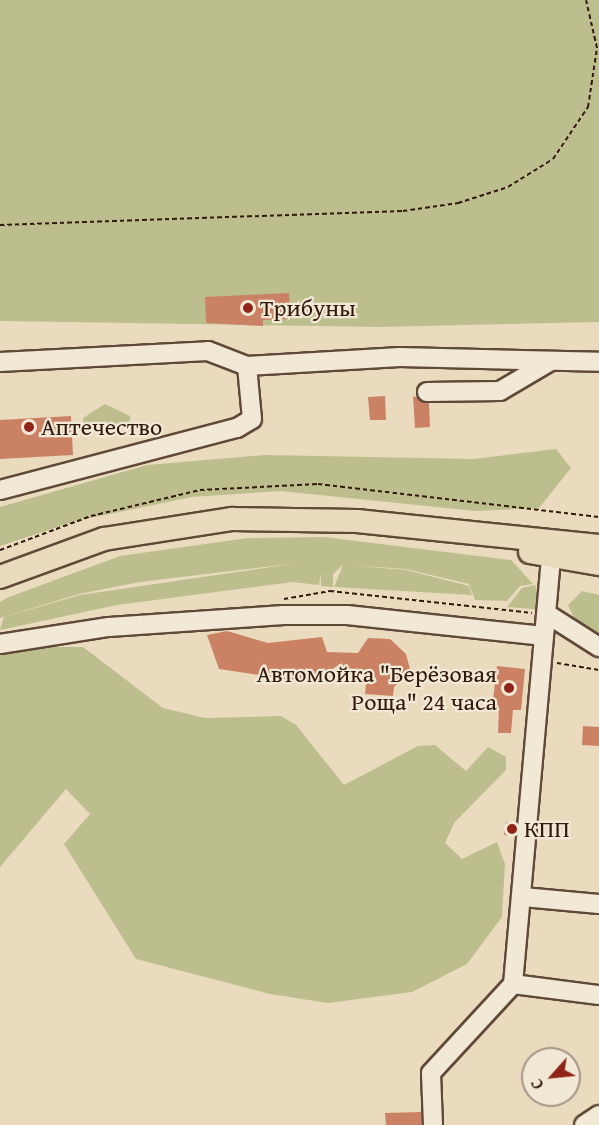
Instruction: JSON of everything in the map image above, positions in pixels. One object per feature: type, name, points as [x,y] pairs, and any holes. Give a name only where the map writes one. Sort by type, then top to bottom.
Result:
[{"type":"main road","points":[[0,577],[104,539],[232,519],[357,521],[438,532],[599,546]]},
{"type":"main road","points":[[438,532],[599,564]]},
{"type":"street","points":[[0,362],[208,351],[247,366],[400,357],[599,362]]},
{"type":"street","points":[[427,392],[500,391],[551,361]]},
{"type":"street","points":[[0,490],[237,428],[252,419],[247,366]]},
{"type":"street","points":[[433,1125],[431,1072],[513,984],[523,897],[551,556]]},
{"type":"street","points":[[547,614],[599,647]]},
{"type":"street","points":[[0,644],[218,617],[347,615],[544,636]]},
{"type":"street","points":[[523,897],[599,903]]},
{"type":"street","points":[[513,984],[599,995]]},
{"type":"street","points":[[584,1125],[599,1115]]},
{"type":"path","points":[[0,225],[403,212],[458,203],[508,187],[553,159],[588,107],[597,58],[586,0]]},
{"type":"path","points":[[542,661],[599,670]]},
{"type":"green space","points":[[0,0],[599,0],[599,322],[379,327],[0,321]]},
{"type":"green space","points":[[105,404],[130,416],[130,421],[108,436],[84,430],[83,418]]},
{"type":"green space","points":[[556,449],[571,468],[539,508],[476,511],[280,491],[192,497],[76,521],[0,546],[0,507],[147,465],[266,455],[474,459]]},
{"type":"green space","points":[[324,537],[511,560],[533,584],[520,586],[507,601],[475,600],[469,584],[406,569],[347,565],[406,570],[469,586],[472,595],[334,587],[343,565],[333,574],[333,587],[321,586],[321,573],[319,585],[293,582],[117,605],[0,630],[4,617],[80,595],[298,563],[140,582],[79,594],[0,618],[0,602],[9,597],[120,556],[248,538]]},
{"type":"green space","points":[[535,585],[543,610],[507,607],[522,588]]},
{"type":"green space","points":[[582,591],[599,595],[599,638],[576,622],[568,605]]},
{"type":"green space","points":[[33,647],[83,647],[163,708],[205,718],[281,716],[296,725],[344,785],[418,746],[435,745],[466,771],[488,747],[506,757],[506,770],[454,823],[445,843],[462,859],[497,842],[505,864],[502,917],[467,964],[412,992],[328,1003],[270,994],[136,959],[64,844],[90,814],[66,789],[0,867],[0,655]]},
{"type":"building","name":"Трибуны","points":[[289,293],[290,319],[263,320],[263,326],[206,323],[205,297]]},
{"type":"building","points":[[385,396],[386,420],[370,420],[368,397]]},
{"type":"building","points":[[413,396],[429,403],[430,427],[415,428]]},
{"type":"building","points":[[71,416],[73,455],[0,459],[0,420]]},
{"type":"building","points":[[227,631],[268,643],[322,637],[327,652],[358,653],[368,638],[390,639],[406,654],[411,673],[394,687],[393,696],[365,694],[367,674],[342,673],[342,663],[318,678],[298,681],[219,669],[207,635]]},
{"type":"building","name":"Автомойка \"Берёзовая Роща\" 24 часа","points":[[497,666],[525,669],[521,710],[513,710],[511,733],[498,733],[499,708],[492,708]]},
{"type":"building","points":[[583,726],[599,727],[599,746],[582,745]]},
{"type":"building","name":"КПП","points":[[506,822],[516,823],[515,837],[504,835]]},
{"type":"building","points":[[421,1112],[422,1125],[386,1125],[385,1113]]},
{"type":"place","name":"Трибуны","points":[[248,308]]},
{"type":"place","name":"Аптечество","points":[[29,427]]},
{"type":"place","name":"Автомойка \"Берёзовая Роща\" 24 часа","points":[[509,688]]},
{"type":"place","name":"КПП","points":[[512,829]]}]
